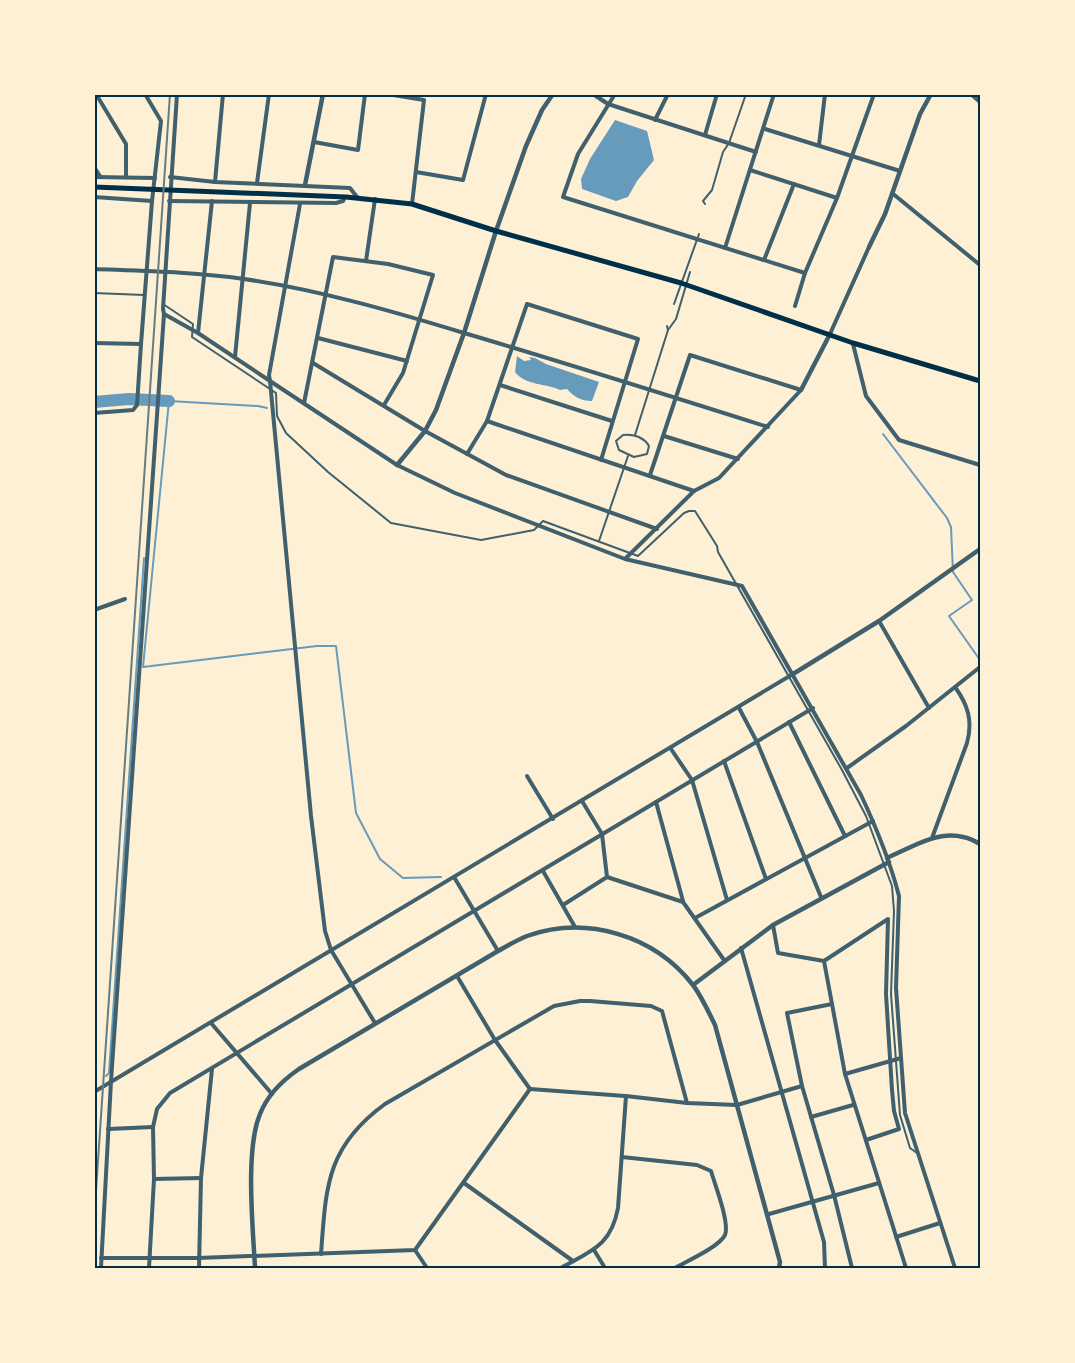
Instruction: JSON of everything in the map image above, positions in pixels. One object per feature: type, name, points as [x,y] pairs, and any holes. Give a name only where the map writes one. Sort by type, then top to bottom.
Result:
[{"type":"main road","points":[[94,187],[346,196],[412,204],[496,231],[687,286],[853,343],[981,381]]},
{"type":"street","points":[[96,94],[126,144],[126,177]]},
{"type":"street","points":[[94,413],[133,410],[137,405],[144,295],[161,121],[145,94]]},
{"type":"street","points":[[101,1269],[111,1081],[159,393],[170,177],[177,94]]},
{"type":"street","points":[[215,182],[223,94]]},
{"type":"street","points":[[257,183],[269,94]]},
{"type":"street","points":[[305,185],[323,94]]},
{"type":"street","points":[[314,142],[357,150],[365,94]]},
{"type":"street","points":[[387,94],[424,100],[412,204]]},
{"type":"street","points":[[416,172],[463,180],[486,94]]},
{"type":"street","points":[[397,465],[425,431],[443,393],[526,146],[542,110],[553,94]]},
{"type":"street","points":[[593,94],[608,104],[756,152]]},
{"type":"street","points":[[615,94],[578,154],[563,197],[805,273]]},
{"type":"street","points":[[655,120],[668,94]]},
{"type":"street","points":[[705,135],[717,94]]},
{"type":"street","points":[[705,204],[703,201],[712,190],[723,152],[729,143],[746,94]]},
{"type":"street","points":[[725,248],[765,129],[774,94]]},
{"type":"street","points":[[819,145],[825,94]]},
{"type":"street","points":[[795,306],[805,273],[837,198],[873,94]]},
{"type":"street","points":[[625,559],[694,491],[719,478],[801,390],[830,334],[869,248],[892,193],[920,114],[931,94]]},
{"type":"street","points":[[971,94],[981,102]]},
{"type":"street","points":[[765,129],[900,171]]},
{"type":"street","points":[[94,167],[101,176]]},
{"type":"street","points":[[750,170],[837,198]]},
{"type":"street","points":[[94,177],[156,178]]},
{"type":"street","points":[[170,177],[215,182],[350,188],[357,198]]},
{"type":"street","points":[[764,260],[794,184]]},
{"type":"street","points":[[892,193],[981,265]]},
{"type":"street","points":[[169,201],[336,203],[343,201],[346,196]]},
{"type":"street","points":[[94,197],[152,201]]},
{"type":"street","points":[[366,261],[375,199]]},
{"type":"street","points":[[198,333],[212,201]]},
{"type":"street","points":[[235,357],[250,203]]},
{"type":"street","points":[[300,204],[269,375],[311,816],[325,931],[332,950],[375,1023]]},
{"type":"street","points":[[674,304],[699,234]]},
{"type":"street","points":[[304,403],[333,257],[366,261],[434,275],[403,373],[384,405]]},
{"type":"street","points":[[94,269],[243,279],[326,294],[512,345],[768,427]]},
{"type":"street","points":[[636,435],[662,346],[668,330],[676,319],[690,272]]},
{"type":"street","points":[[94,293],[144,295]]},
{"type":"street","points":[[163,304],[193,324],[192,337],[276,393],[277,416],[286,433],[328,472],[391,523],[481,540],[534,530],[543,521],[638,556],[684,513],[695,512],[717,546],[736,585]]},
{"type":"street","points":[[467,454],[487,421],[527,304],[638,339],[601,460]]},
{"type":"street","points":[[164,314],[198,333],[397,465],[455,493],[625,559],[742,586],[791,675],[847,768],[887,861],[899,896],[894,1111],[899,1129],[866,1140]]},
{"type":"street","points":[[667,326],[668,330]]},
{"type":"street","points":[[318,338],[407,361]]},
{"type":"street","points":[[94,343],[141,344]]},
{"type":"street","points":[[853,343],[866,396],[899,440],[981,465]]},
{"type":"street","points":[[650,475],[690,355],[801,390]]},
{"type":"street","points":[[313,363],[425,431],[506,476],[657,529]]},
{"type":"street","points":[[500,386],[612,421]]},
{"type":"street","points":[[487,421],[694,491]]},
{"type":"street","points":[[623,435],[636,435],[647,442],[649,451],[647,454],[640,457],[628,456],[619,450],[616,441],[623,435]]},
{"type":"street","points":[[664,436],[738,459]]},
{"type":"street","points":[[598,542],[628,456]]},
{"type":"street","points":[[94,1092],[739,708],[879,621],[981,549]]},
{"type":"street","points":[[94,610],[125,599]]},
{"type":"street","points":[[879,621],[929,708]]},
{"type":"street","points":[[847,768],[929,708],[980,667]]},
{"type":"street","points":[[932,838],[968,743],[971,729],[965,700],[955,687]]},
{"type":"street","points":[[739,708],[757,742],[821,897]]},
{"type":"street","points":[[149,1269],[154,1179],[153,1127],[157,1109],[170,1093],[811,709]]},
{"type":"street","points":[[811,709],[871,822]]},
{"type":"street","points":[[789,722],[844,836]]},
{"type":"street","points":[[670,749],[692,780],[727,900]]},
{"type":"street","points":[[724,761],[766,879]]},
{"type":"street","points":[[527,776],[553,819]]},
{"type":"street","points":[[582,801],[602,834],[607,877]]},
{"type":"street","points":[[656,802],[683,902],[724,960]]},
{"type":"street","points":[[695,918],[871,822]]},
{"type":"street","points":[[693,985],[773,925],[932,838],[962,836],[981,844]]},
{"type":"street","points":[[543,871],[575,927]]},
{"type":"street","points":[[454,877],[498,951]]},
{"type":"street","points":[[607,877],[683,902]]},
{"type":"street","points":[[563,905],[607,877]]},
{"type":"street","points":[[773,925],[778,953],[824,962],[888,919],[885,970],[905,1113],[955,1269]]},
{"type":"street","points":[[255,1269],[252,1167],[254,1135],[260,1113],[284,1080],[375,1023],[498,951],[526,937],[549,930],[575,927],[611,931],[630,937],[673,963],[693,985],[715,1025],[769,1214],[780,1262],[779,1269]]},
{"type":"street","points":[[741,948],[824,1242],[825,1269]]},
{"type":"street","points":[[824,962],[845,1074],[906,1269]]},
{"type":"street","points":[[457,976],[495,1040],[530,1089]]},
{"type":"street","points":[[321,1254],[329,1180],[336,1159],[352,1134],[370,1115],[495,1040],[560,1005],[590,1001],[657,1007],[666,1019],[687,1103]]},
{"type":"street","points":[[832,1004],[787,1013],[802,1086],[834,1195],[852,1269]]},
{"type":"street","points":[[211,1023],[272,1095]]},
{"type":"street","points":[[845,1074],[896,1059]]},
{"type":"street","points":[[199,1269],[201,1178],[213,1068]]},
{"type":"street","points":[[530,1089],[687,1103],[737,1105],[802,1086]]},
{"type":"street","points":[[416,1250],[530,1089]]},
{"type":"street","points":[[561,1269],[594,1250],[608,1237],[616,1223],[626,1096]]},
{"type":"street","points":[[811,1117],[854,1105]]},
{"type":"street","points":[[108,1129],[153,1127]]},
{"type":"street","points":[[622,1157],[697,1165],[711,1171],[726,1227],[724,1236],[714,1246],[675,1269]]},
{"type":"street","points":[[154,1179],[201,1178]]},
{"type":"street","points":[[464,1183],[573,1261]]},
{"type":"street","points":[[769,1214],[879,1183]]},
{"type":"street","points":[[896,1237],[940,1223]]},
{"type":"street","points":[[101,1258],[198,1258],[416,1250]]},
{"type":"street","points":[[416,1250],[427,1269]]},
{"type":"street","points":[[594,1250],[605,1269]]},
{"type":"water","points":[[615,120],[647,131],[654,160],[637,181],[628,197],[616,201],[582,189],[581,179],[590,159]]},
{"type":"water","points":[[517,356],[524,361],[531,360],[529,357],[535,358],[599,382],[592,401],[578,398],[567,389],[560,390],[520,377],[515,372]]},
{"type":"waterway","points":[[94,402],[129,399],[169,401]]},
{"type":"waterway","points":[[267,408],[169,401],[143,667],[317,646],[336,646],[356,813],[380,859],[403,878],[441,877]]},
{"type":"waterway","points":[[883,434],[947,518],[951,527],[953,572],[972,600],[949,616],[980,660]]},
{"type":"waterway","points":[[106,1076],[109,1073],[144,558]]},
{"type":"railway","points":[[94,1220],[170,94]]}]
